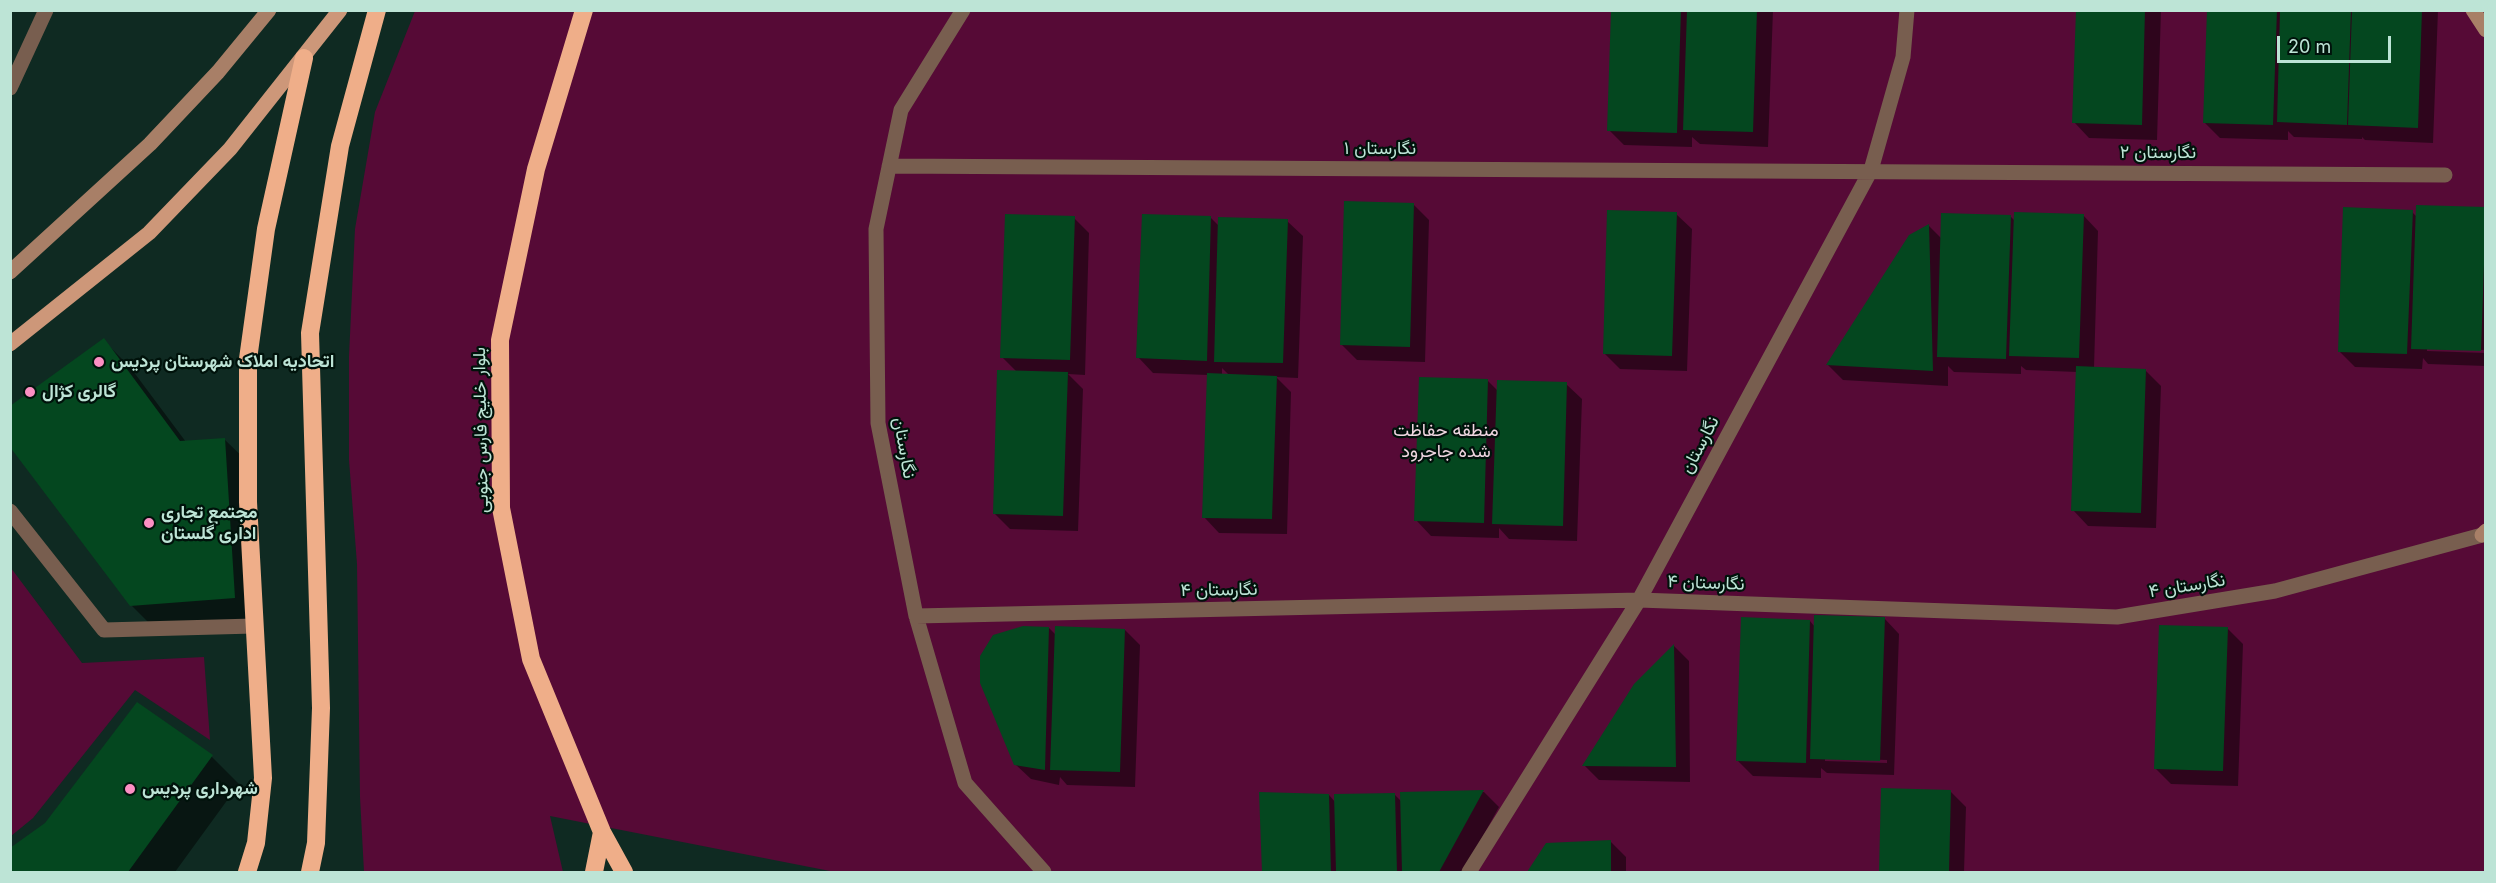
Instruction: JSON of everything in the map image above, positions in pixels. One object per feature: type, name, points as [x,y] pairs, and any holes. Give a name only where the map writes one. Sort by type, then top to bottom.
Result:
[{"type":"highway","points":[[310,873],[316,843],[321,708],[310,333],[340,146],[377,10]]},
{"type":"highway","name":"بلوار خلیج فارس جنوبی","points":[[584,10],[536,169],[500,340],[501,508],[531,659],[602,832],[624,873]]},
{"type":"highway","points":[[247,873],[256,843],[263,778],[248,502],[249,359],[266,229],[304,58]]},
{"type":"highway","points":[[594,873],[602,832]]},
{"type":"highway","points":[[316,843],[320,873]]},
{"type":"main road","points":[[10,272],[150,144],[218,72],[269,10]]},
{"type":"main road","points":[[10,344],[149,232],[230,149],[340,10]]},
{"type":"main road","points":[[2473,10],[2486,30]]},
{"type":"street","points":[[10,88],[46,10]]},
{"type":"street","name":"نگارستان","points":[[963,10],[901,110],[876,229],[879,423],[916,616],[965,783],[1044,873]]},
{"type":"street","name":"نگارستان","points":[[1469,873],[1638,600],[1870,170],[1903,57],[1907,10]]},
{"type":"street","name":"نگارستان ۱","points":[[889,166],[1870,170]]},
{"type":"street","name":"نگارستان ۲","points":[[1870,170],[2445,175]]},
{"type":"street","points":[[10,511],[104,630],[254,626]]},
{"type":"street","name":"نگارستان ۴","points":[[916,616],[1638,600],[2116,617],[2275,591],[2484,533]]},
{"type":"green space","name":"منطقه حفاظت شده جاجرود","points":[[415,11],[2485,11],[2485,872],[835,872],[550,816],[563,872],[364,872],[360,797],[357,564],[349,460],[349,356],[355,229],[375,112]]},
{"type":"green space","points":[[11,568],[82,663],[204,657],[210,740],[135,690],[33,818],[11,836]]},
{"type":"building","points":[[1611,10],[1681,10],[1677,133],[1607,131]]},
{"type":"building","points":[[1687,10],[1757,10],[1753,132],[1683,130]]},
{"type":"building","points":[[2076,10],[2145,10],[2142,125],[2072,123]]},
{"type":"building","points":[[2207,10],[2277,10],[2273,125],[2203,123]]},
{"type":"building","points":[[2280,10],[2351,10],[2347,125],[2277,122]]},
{"type":"building","points":[[2352,10],[2422,10],[2418,128],[2348,125]]},
{"type":"building","points":[[1344,201],[1414,203],[1410,347],[1340,345]]},
{"type":"building","points":[[2416,205],[2486,207],[2481,351],[2411,349]]},
{"type":"building","points":[[2343,207],[2413,210],[2407,354],[2338,352]]},
{"type":"building","points":[[1607,210],[1677,212],[1672,356],[1603,354]]},
{"type":"building","points":[[2014,212],[2084,214],[2079,358],[2009,356]]},
{"type":"building","points":[[1941,213],[2011,215],[2006,359],[1937,357]]},
{"type":"building","points":[[1005,214],[1075,216],[1070,360],[1000,358]]},
{"type":"building","points":[[1142,214],[1211,216],[1207,361],[1136,358]]},
{"type":"building","points":[[1218,217],[1288,219],[1283,363],[1214,362]]},
{"type":"building","points":[[1929,224],[1933,371],[1826,365],[1909,235]]},
{"type":"building","name":"مجتمع تجاری اداری گلستان","points":[[104,338],[180,441],[225,438],[235,598],[130,606],[10,447],[10,406]]},
{"type":"building","points":[[2076,366],[2146,369],[2141,513],[2071,511]]},
{"type":"building","points":[[997,370],[1068,372],[1063,516],[993,514]]},
{"type":"building","points":[[1207,373],[1277,376],[1272,519],[1202,518]]},
{"type":"building","points":[[1419,377],[1488,379],[1484,523],[1414,521]]},
{"type":"building","points":[[1497,380],[1567,382],[1563,526],[1492,524]]},
{"type":"building","points":[[1814,615],[1885,617],[1880,761],[1810,759]]},
{"type":"building","points":[[1741,617],[1810,620],[1806,763],[1736,761]]},
{"type":"building","points":[[2159,625],[2228,627],[2223,771],[2154,769]]},
{"type":"building","points":[[1023,626],[1049,627],[1045,770],[1014,765],[980,683],[980,656],[993,635]]},
{"type":"building","points":[[1055,626],[1125,629],[1120,772],[1050,770]]},
{"type":"building","points":[[1674,644],[1676,767],[1582,766],[1634,684]]},
{"type":"building","name":"شهرداری پردیس","points":[[137,702],[213,755],[128,872],[10,872],[10,848],[45,823]]},
{"type":"building","points":[[1881,788],[1951,790],[1949,872],[1879,872]]},
{"type":"building","points":[[1484,790],[1439,872],[1402,872],[1400,792]]},
{"type":"building","points":[[1259,792],[1329,794],[1331,872],[1262,872]]},
{"type":"building","points":[[1395,793],[1397,872],[1336,872],[1334,794]]},
{"type":"building","points":[[1611,840],[1611,872],[1527,872],[1546,843]]},
{"type":"place","name":"اتحادیه املاک شهرستان پردیس","points":[[99,362]]},
{"type":"place","name":"گالری کژال","points":[[30,392]]},
{"type":"place","name":"مجتمع تجاری اداری گلستان","points":[[149,523]]},
{"type":"place","name":"شهرداری پردیس","points":[[130,789]]}]
